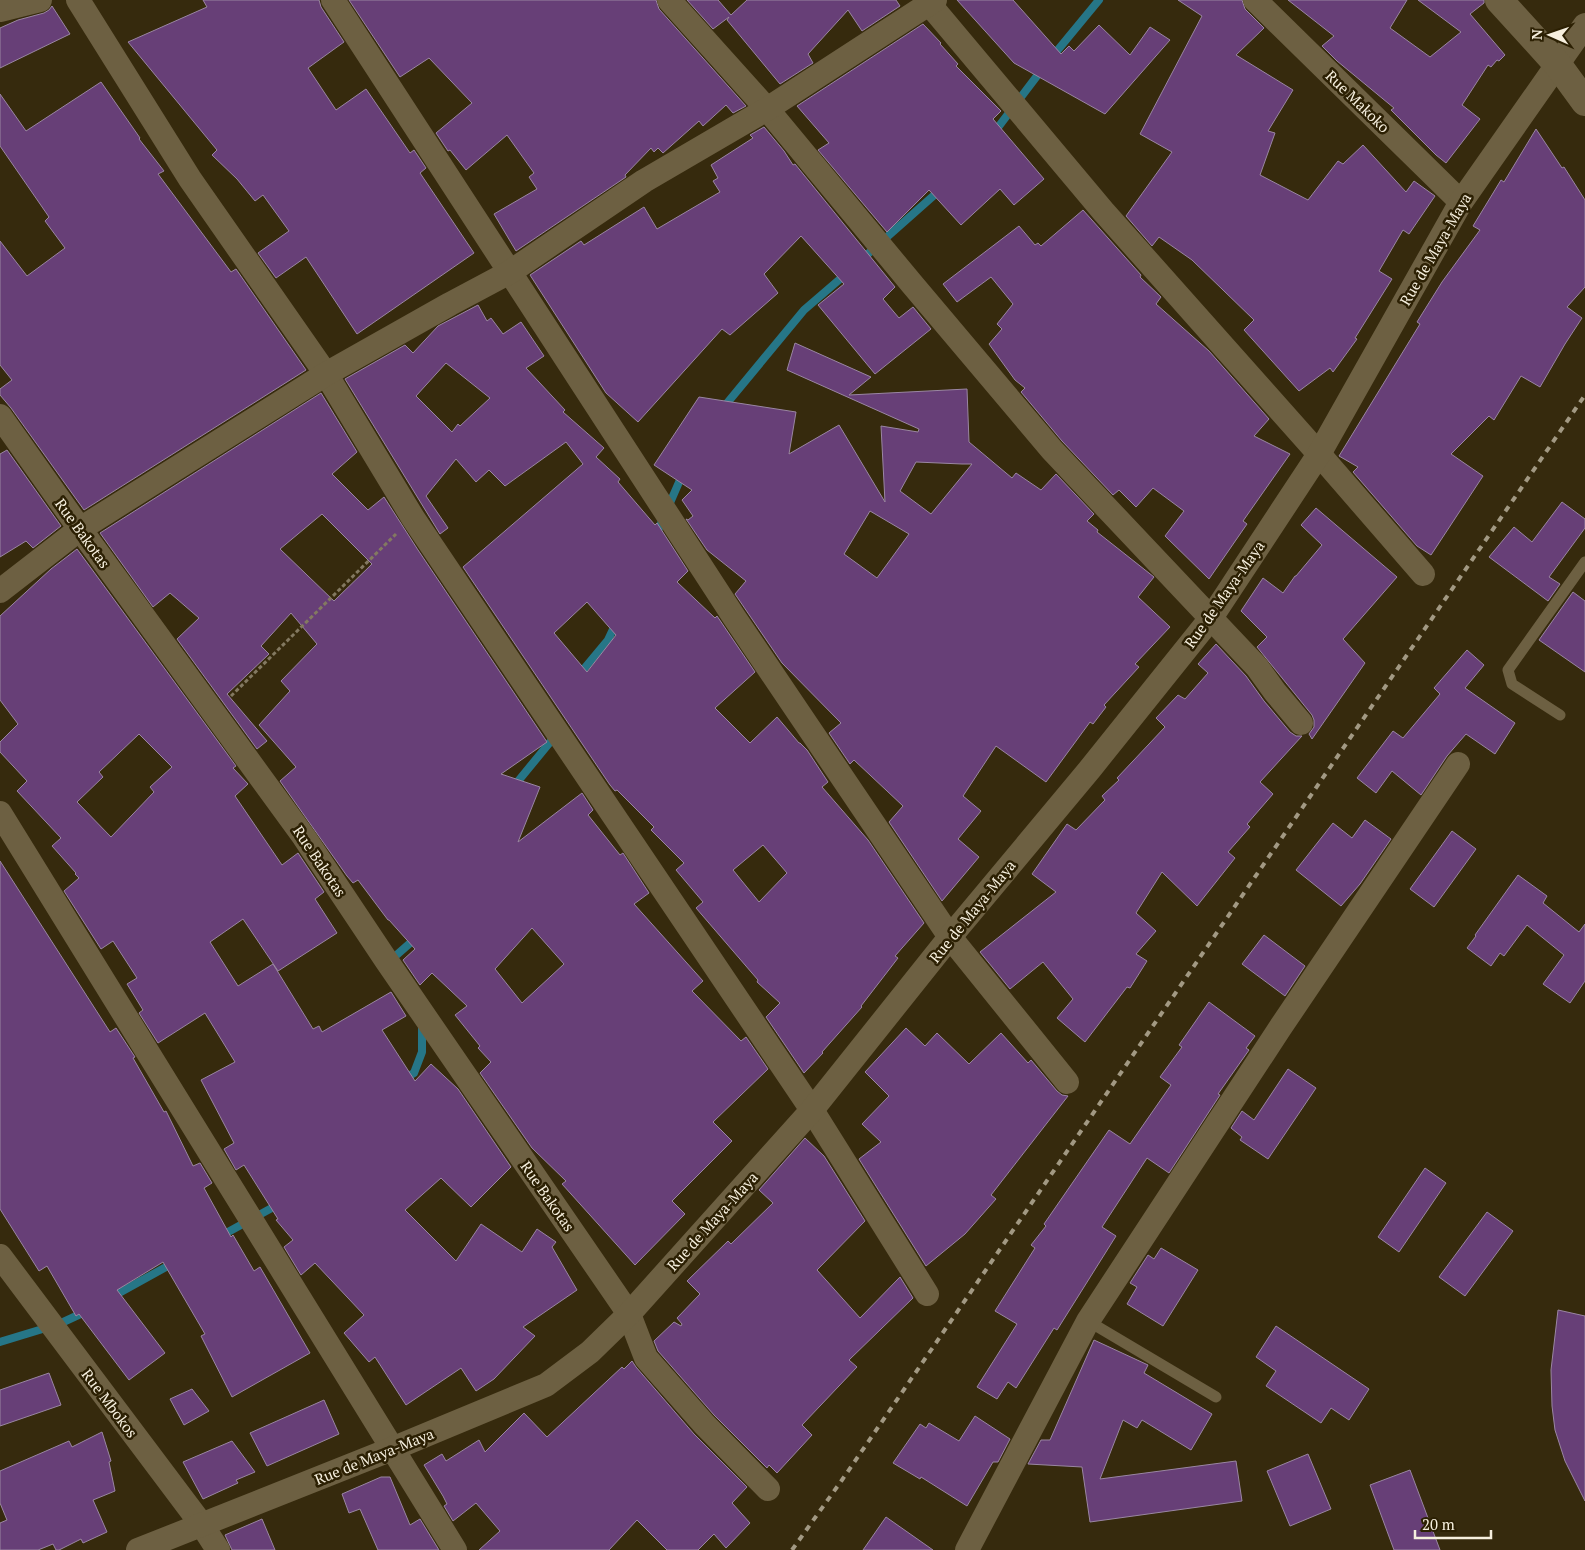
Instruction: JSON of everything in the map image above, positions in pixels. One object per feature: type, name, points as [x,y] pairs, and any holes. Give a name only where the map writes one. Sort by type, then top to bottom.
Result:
[{"type":"main road","points":[[1499,0],[1558,65],[1585,102]]},
{"type":"street","points":[[0,10],[40,0]]},
{"type":"street","points":[[78,0],[190,178],[326,374],[413,518],[812,1110],[927,1294]]},
{"type":"street","points":[[334,0],[734,618],[950,937],[1067,1082]]},
{"type":"street","points":[[668,0],[768,109],[1052,450],[1257,667],[1301,723]]},
{"type":"street","name":"Rue Makoko","points":[[1255,0],[1461,202]]},
{"type":"street","points":[[0,591],[80,529],[326,374],[510,272],[644,181],[768,109],[930,1],[1103,211],[1423,574]]},
{"type":"street","name":"Rue de Maya-Maya","points":[[138,1550],[392,1449],[546,1385],[590,1352],[629,1314],[812,1110],[950,937],[1090,769],[1210,618],[1319,454],[1461,202],[1585,26]]},
{"type":"street","name":"Rue Bakotas","points":[[0,416],[304,836],[386,960],[629,1314],[646,1358],[704,1424],[768,1489]]},
{"type":"street","points":[[967,1550],[1088,1321],[1280,1028],[1458,764]]},
{"type":"street","points":[[0,813],[455,1550]]},
{"type":"street","name":"Rue Mbokos","points":[[0,1256],[202,1525],[218,1550]]},
{"type":"lane","points":[[1560,715],[1512,684],[1508,670],[1585,562]]},
{"type":"lane","points":[[1088,1321],[1216,1397]]},
{"type":"path","points":[[214,712],[413,518]]},
{"type":"building","points":[[203,0],[319,0],[321,7],[344,42],[308,68],[336,110],[366,89],[410,153],[414,150],[426,168],[420,173],[474,253],[357,334],[306,257],[276,278],[258,253],[289,231],[263,195],[255,201],[237,179],[212,155],[217,150],[128,42],[207,7]]},
{"type":"building","points":[[349,0],[656,0],[659,9],[746,106],[733,113],[726,105],[703,126],[699,121],[663,153],[658,148],[654,152],[651,148],[625,175],[626,177],[516,251],[494,214],[537,189],[529,177],[534,173],[507,135],[466,170],[450,150],[448,151],[436,133],[472,103],[429,58],[400,77]]},
{"type":"building","points":[[687,0],[718,0],[731,15],[747,0],[896,0],[900,6],[862,31],[848,10],[808,54],[813,63],[780,84],[727,20],[729,17],[713,29]]},
{"type":"building","points":[[957,0],[1013,0],[1061,54],[1069,46],[1074,51],[1099,25],[1130,55],[1150,27],[1170,40],[1105,114],[1014,63]]},
{"type":"building","points":[[1178,0],[1242,0],[1245,9],[1264,28],[1236,55],[1293,90],[1268,131],[1275,133],[1260,175],[1308,200],[1338,161],[1343,164],[1363,145],[1406,192],[1414,181],[1435,196],[1409,234],[1403,230],[1379,271],[1392,279],[1355,338],[1357,339],[1333,372],[1330,368],[1299,391],[1244,330],[1254,320],[1192,260],[1159,237],[1152,246],[1126,216],[1172,152],[1140,134],[1202,16]]},
{"type":"building","points":[[1288,0],[1407,0],[1390,28],[1430,57],[1461,32],[1418,0],[1484,0],[1484,3],[1470,14],[1505,55],[1491,67],[1488,65],[1462,105],[1480,119],[1446,163],[1391,110],[1394,108],[1337,61],[1322,46],[1334,36]]},
{"type":"building","points":[[52,6],[70,34],[0,68],[0,28],[18,20],[44,13]]},
{"type":"building","points":[[923,24],[958,64],[956,66],[1001,111],[993,119],[1044,179],[1014,205],[1000,189],[961,225],[929,190],[887,232],[818,150],[829,143],[797,106]]},
{"type":"building","points":[[101,82],[139,139],[164,171],[158,174],[231,272],[236,269],[306,370],[84,510],[0,395],[0,389],[12,380],[0,365],[0,241],[27,276],[65,248],[45,221],[49,217],[0,146],[0,94],[26,131]]},
{"type":"building","points":[[764,127],[793,165],[795,164],[895,287],[883,299],[899,318],[913,307],[931,329],[875,374],[818,305],[844,284],[801,236],[764,274],[778,293],[730,335],[722,329],[638,422],[606,393],[530,275],[581,241],[584,245],[644,207],[657,229],[720,192],[713,181],[718,178],[711,165],[753,138],[750,135]]},
{"type":"building","points":[[1536,129],[1585,200],[1585,287],[1567,307],[1582,318],[1540,387],[1521,376],[1494,420],[1489,416],[1451,454],[1483,476],[1431,555],[1417,546],[1353,472],[1358,467],[1339,456],[1420,324],[1417,322],[1442,282],[1480,230],[1473,226],[1501,180],[1504,182]]},
{"type":"building","points":[[1083,210],[1141,275],[1140,277],[1161,297],[1156,304],[1209,351],[1269,419],[1254,436],[1290,454],[1243,521],[1247,524],[1209,579],[1165,536],[1184,511],[1153,488],[1136,507],[1119,490],[1113,495],[1062,441],[1021,392],[1025,388],[1015,380],[989,344],[1002,329],[997,324],[1013,304],[991,277],[957,302],[943,284],[1019,226],[1035,245],[1038,243],[1041,246]]},
{"type":"building","points":[[478,305],[487,321],[491,318],[503,334],[521,322],[544,356],[526,368],[565,410],[563,412],[604,448],[596,457],[620,479],[618,482],[655,525],[657,523],[688,571],[677,582],[715,618],[717,616],[755,672],[715,708],[750,743],[777,717],[807,750],[828,782],[822,787],[868,840],[924,923],[895,956],[898,958],[862,1007],[804,1073],[766,1017],[780,1003],[757,982],[758,980],[696,908],[703,902],[676,870],[684,863],[651,830],[654,827],[610,785],[463,567],[583,464],[566,442],[505,486],[489,470],[476,482],[456,459],[426,496],[448,528],[440,534],[345,379],[405,345],[413,353],[438,326]],"holes":[[[446,363],[490,398],[460,426],[458,424],[452,432],[416,396]],[[587,602],[616,635],[587,672],[554,633]],[[763,845],[787,873],[759,902],[733,870]]]},
{"type":"building","points":[[795,343],[871,377],[849,395],[967,389],[969,442],[1012,478],[1016,473],[1041,490],[1056,474],[1094,514],[1087,521],[1098,530],[1097,532],[1154,577],[1138,597],[1170,627],[1135,664],[1139,667],[1104,705],[1106,707],[1093,724],[1090,722],[1046,782],[996,746],[963,796],[981,811],[958,839],[979,857],[942,901],[889,822],[903,806],[854,760],[850,764],[829,733],[841,723],[782,663],[735,594],[746,581],[707,550],[686,519],[688,520],[693,516],[682,500],[692,490],[654,465],[699,397],[796,412],[789,454],[839,425],[885,502],[881,426],[918,432],[919,429],[787,370]],"holes":[[[916,462],[962,464],[972,464],[931,514],[900,491]],[[870,511],[909,534],[877,578],[844,554]]]},
{"type":"building","points":[[321,393],[357,452],[332,474],[368,510],[384,497],[547,742],[501,774],[540,787],[518,842],[582,793],[593,810],[588,815],[620,855],[623,853],[649,893],[634,904],[703,981],[692,991],[741,1041],[746,1037],[768,1069],[713,1122],[732,1141],[672,1201],[685,1214],[635,1265],[562,1184],[566,1181],[532,1148],[480,1073],[491,1062],[478,1048],[480,1046],[455,1015],[467,1006],[432,973],[420,985],[403,960],[415,949],[388,920],[358,880],[353,883],[347,876],[280,781],[296,767],[259,725],[290,691],[281,681],[317,644],[291,613],[261,646],[269,654],[227,694],[267,741],[257,749],[177,639],[199,618],[170,593],[153,607],[100,533]],"holes":[[[322,514],[372,564],[334,601],[280,549]],[[532,928],[564,964],[522,1003],[495,969]]]},
{"type":"building","points":[[7,450],[61,526],[33,548],[26,541],[0,557],[0,454]]},
{"type":"building","points":[[1562,502],[1585,519],[1585,528],[1549,577],[1560,584],[1548,601],[1489,557],[1514,527],[1532,542]]},
{"type":"building","points":[[1316,508],[1397,577],[1343,639],[1365,663],[1312,739],[1309,734],[1314,727],[1312,715],[1257,647],[1267,637],[1241,611],[1263,578],[1283,593],[1322,545],[1301,525]]},
{"type":"building","points":[[77,549],[236,766],[233,768],[248,784],[235,796],[282,865],[298,853],[324,892],[315,899],[337,933],[278,971],[243,919],[210,942],[238,986],[273,964],[313,1029],[319,1026],[322,1032],[391,992],[406,1016],[382,1030],[415,1081],[431,1064],[458,1089],[511,1167],[471,1207],[441,1178],[405,1210],[456,1261],[481,1224],[522,1252],[537,1229],[556,1242],[552,1247],[577,1290],[523,1327],[535,1336],[494,1379],[476,1391],[461,1368],[406,1405],[375,1357],[369,1362],[344,1333],[364,1315],[315,1263],[301,1275],[284,1247],[293,1240],[276,1220],[278,1219],[244,1165],[236,1170],[224,1149],[234,1143],[201,1080],[235,1062],[205,1013],[158,1043],[139,1013],[143,1010],[127,984],[137,978],[113,941],[101,949],[64,891],[79,878],[52,846],[61,838],[17,791],[27,781],[0,752],[0,742],[18,724],[0,700],[0,616],[51,569]],"holes":[[[139,734],[172,767],[150,787],[154,792],[111,837],[77,802],[103,777],[99,772]]]},
{"type":"building","points":[[1573,592],[1585,601],[1585,672],[1539,640]]},
{"type":"building","points":[[1216,644],[1246,676],[1290,732],[1296,736],[1302,736],[1260,782],[1273,794],[1247,824],[1250,827],[1228,852],[1235,858],[1197,906],[1162,872],[1136,913],[1156,931],[1136,954],[1147,961],[1130,988],[1127,987],[1085,1042],[1057,1018],[1073,999],[1043,962],[1010,989],[980,952],[1056,892],[1032,874],[1067,824],[1076,830],[1105,800],[1102,796],[1119,780],[1117,778],[1165,727],[1156,718],[1178,695],[1185,699],[1208,673],[1198,664]]},
{"type":"building","points":[[1467,650],[1484,665],[1465,688],[1515,723],[1495,754],[1466,734],[1447,756],[1421,795],[1392,771],[1376,793],[1357,778],[1393,731],[1403,738],[1440,694],[1434,688]]},
{"type":"building","points":[[1365,820],[1391,839],[1360,884],[1341,906],[1296,870],[1333,823],[1352,838]]},
{"type":"building","points":[[1452,831],[1476,849],[1434,907],[1410,889]]},
{"type":"building","points":[[0,861],[110,1032],[116,1028],[135,1057],[133,1058],[164,1112],[166,1111],[193,1166],[200,1163],[212,1183],[204,1188],[231,1237],[233,1235],[254,1271],[260,1267],[310,1353],[232,1397],[201,1336],[205,1334],[163,1262],[117,1290],[165,1353],[129,1380],[79,1314],[76,1316],[47,1266],[39,1271],[0,1209]]},
{"type":"building","points":[[1518,875],[1547,896],[1543,903],[1579,932],[1585,924],[1585,981],[1570,1003],[1543,984],[1564,955],[1527,925],[1504,956],[1500,953],[1491,966],[1467,948]]},
{"type":"building","points":[[1264,935],[1305,966],[1285,996],[1242,964]]},
{"type":"building","points":[[1209,1002],[1255,1036],[1246,1048],[1249,1050],[1218,1094],[1220,1095],[1169,1173],[1147,1158],[1102,1227],[1116,1236],[1057,1330],[1054,1328],[1016,1388],[1008,1382],[997,1399],[977,1387],[1017,1324],[995,1311],[1035,1248],[1031,1245],[1046,1226],[1044,1224],[1109,1130],[1130,1144],[1171,1085],[1160,1077],[1182,1047],[1179,1045]]},
{"type":"building","points":[[906,1028],[925,1046],[937,1033],[969,1064],[1001,1033],[1028,1063],[1031,1060],[1057,1091],[1062,1095],[1068,1096],[991,1195],[996,1199],[965,1234],[926,1266],[859,1159],[881,1142],[862,1124],[889,1096],[865,1072]]},
{"type":"building","points":[[1288,1069],[1316,1088],[1268,1159],[1240,1140],[1242,1137],[1231,1128],[1242,1111],[1254,1120]]},
{"type":"building","points":[[805,1138],[824,1156],[865,1221],[817,1270],[860,1318],[900,1277],[913,1298],[849,1360],[857,1367],[802,1425],[812,1435],[777,1473],[769,1465],[767,1468],[714,1415],[658,1351],[654,1341],[674,1322],[681,1326],[682,1324],[677,1318],[700,1294],[687,1281],[728,1241],[731,1244],[773,1203],[759,1190]]},
{"type":"building","points":[[1425,1168],[1446,1183],[1399,1252],[1378,1237]]},
{"type":"building","points":[[1487,1212],[1513,1231],[1465,1296],[1439,1277]]},
{"type":"building","points":[[1161,1248],[1198,1270],[1163,1326],[1127,1304],[1137,1287],[1130,1283],[1148,1255],[1154,1259]]},
{"type":"building","points":[[1558,1310],[1585,1316],[1585,1501],[1565,1461],[1555,1430],[1551,1370]]},
{"type":"building","points":[[1276,1326],[1369,1389],[1349,1420],[1331,1408],[1321,1423],[1266,1386],[1276,1371],[1256,1357]]},
{"type":"building","points":[[1094,1340],[1148,1365],[1144,1373],[1212,1414],[1191,1450],[1142,1420],[1137,1428],[1123,1420],[1100,1479],[1236,1461],[1242,1501],[1090,1522],[1082,1467],[1028,1464],[1041,1440],[1050,1440]]},
{"type":"building","points":[[632,1361],[694,1434],[747,1487],[732,1503],[750,1523],[726,1548],[714,1534],[698,1550],[667,1550],[637,1520],[609,1550],[479,1550],[500,1531],[476,1503],[453,1521],[444,1506],[447,1504],[443,1496],[424,1465],[442,1454],[446,1461],[479,1440],[485,1452],[524,1413],[547,1437],[622,1367],[624,1369]]},
{"type":"building","points":[[49,1373],[61,1405],[0,1426],[0,1390]]},
{"type":"building","points":[[192,1389],[209,1411],[184,1425],[170,1399]]},
{"type":"building","points":[[324,1400],[339,1434],[267,1466],[250,1433]]},
{"type":"building","points":[[975,1416],[1010,1439],[998,1462],[993,1462],[967,1506],[921,1477],[920,1479],[893,1463],[920,1424],[926,1428],[929,1423],[959,1441]]},
{"type":"building","points":[[102,1432],[111,1461],[109,1462],[115,1491],[93,1500],[107,1532],[83,1543],[81,1539],[59,1550],[56,1550],[53,1544],[38,1550],[0,1550],[0,1523],[7,1520],[0,1503],[0,1471],[69,1441],[72,1447]]},
{"type":"building","points":[[232,1441],[255,1472],[236,1480],[238,1483],[203,1499],[183,1462]]},
{"type":"building","points":[[1308,1454],[1331,1509],[1290,1526],[1267,1471]]},
{"type":"building","points":[[1410,1470],[1440,1550],[1394,1550],[1370,1485]]},
{"type":"building","points":[[381,1477],[390,1477],[410,1525],[420,1519],[439,1550],[378,1550],[360,1509],[349,1513],[342,1494]]},
{"type":"building","points":[[886,1517],[933,1550],[863,1550]]},
{"type":"building","points":[[262,1519],[275,1550],[232,1550],[225,1535]]},
{"type":"waterway","points":[[1052,57],[1099,0]]},
{"type":"waterway","points":[[993,134],[1043,68]]},
{"type":"waterway","points":[[861,260],[940,190]]},
{"type":"waterway","points":[[723,408],[804,310],[847,273]]},
{"type":"waterway","points":[[656,535],[683,473]]},
{"type":"waterway","points":[[578,676],[608,640],[616,623]]},
{"type":"waterway","points":[[514,789],[519,780],[551,741],[553,734]]},
{"type":"waterway","points":[[393,962],[392,959],[417,937]]},
{"type":"waterway","points":[[404,1079],[414,1073],[422,1052],[422,1023]]},
{"type":"waterway","points":[[219,1237],[279,1204]]},
{"type":"waterway","points":[[110,1298],[175,1262]]},
{"type":"waterway","points":[[0,1342],[59,1324],[87,1311]]},
{"type":"railway","points":[[792,1550],[842,1480],[1585,395]]}]
